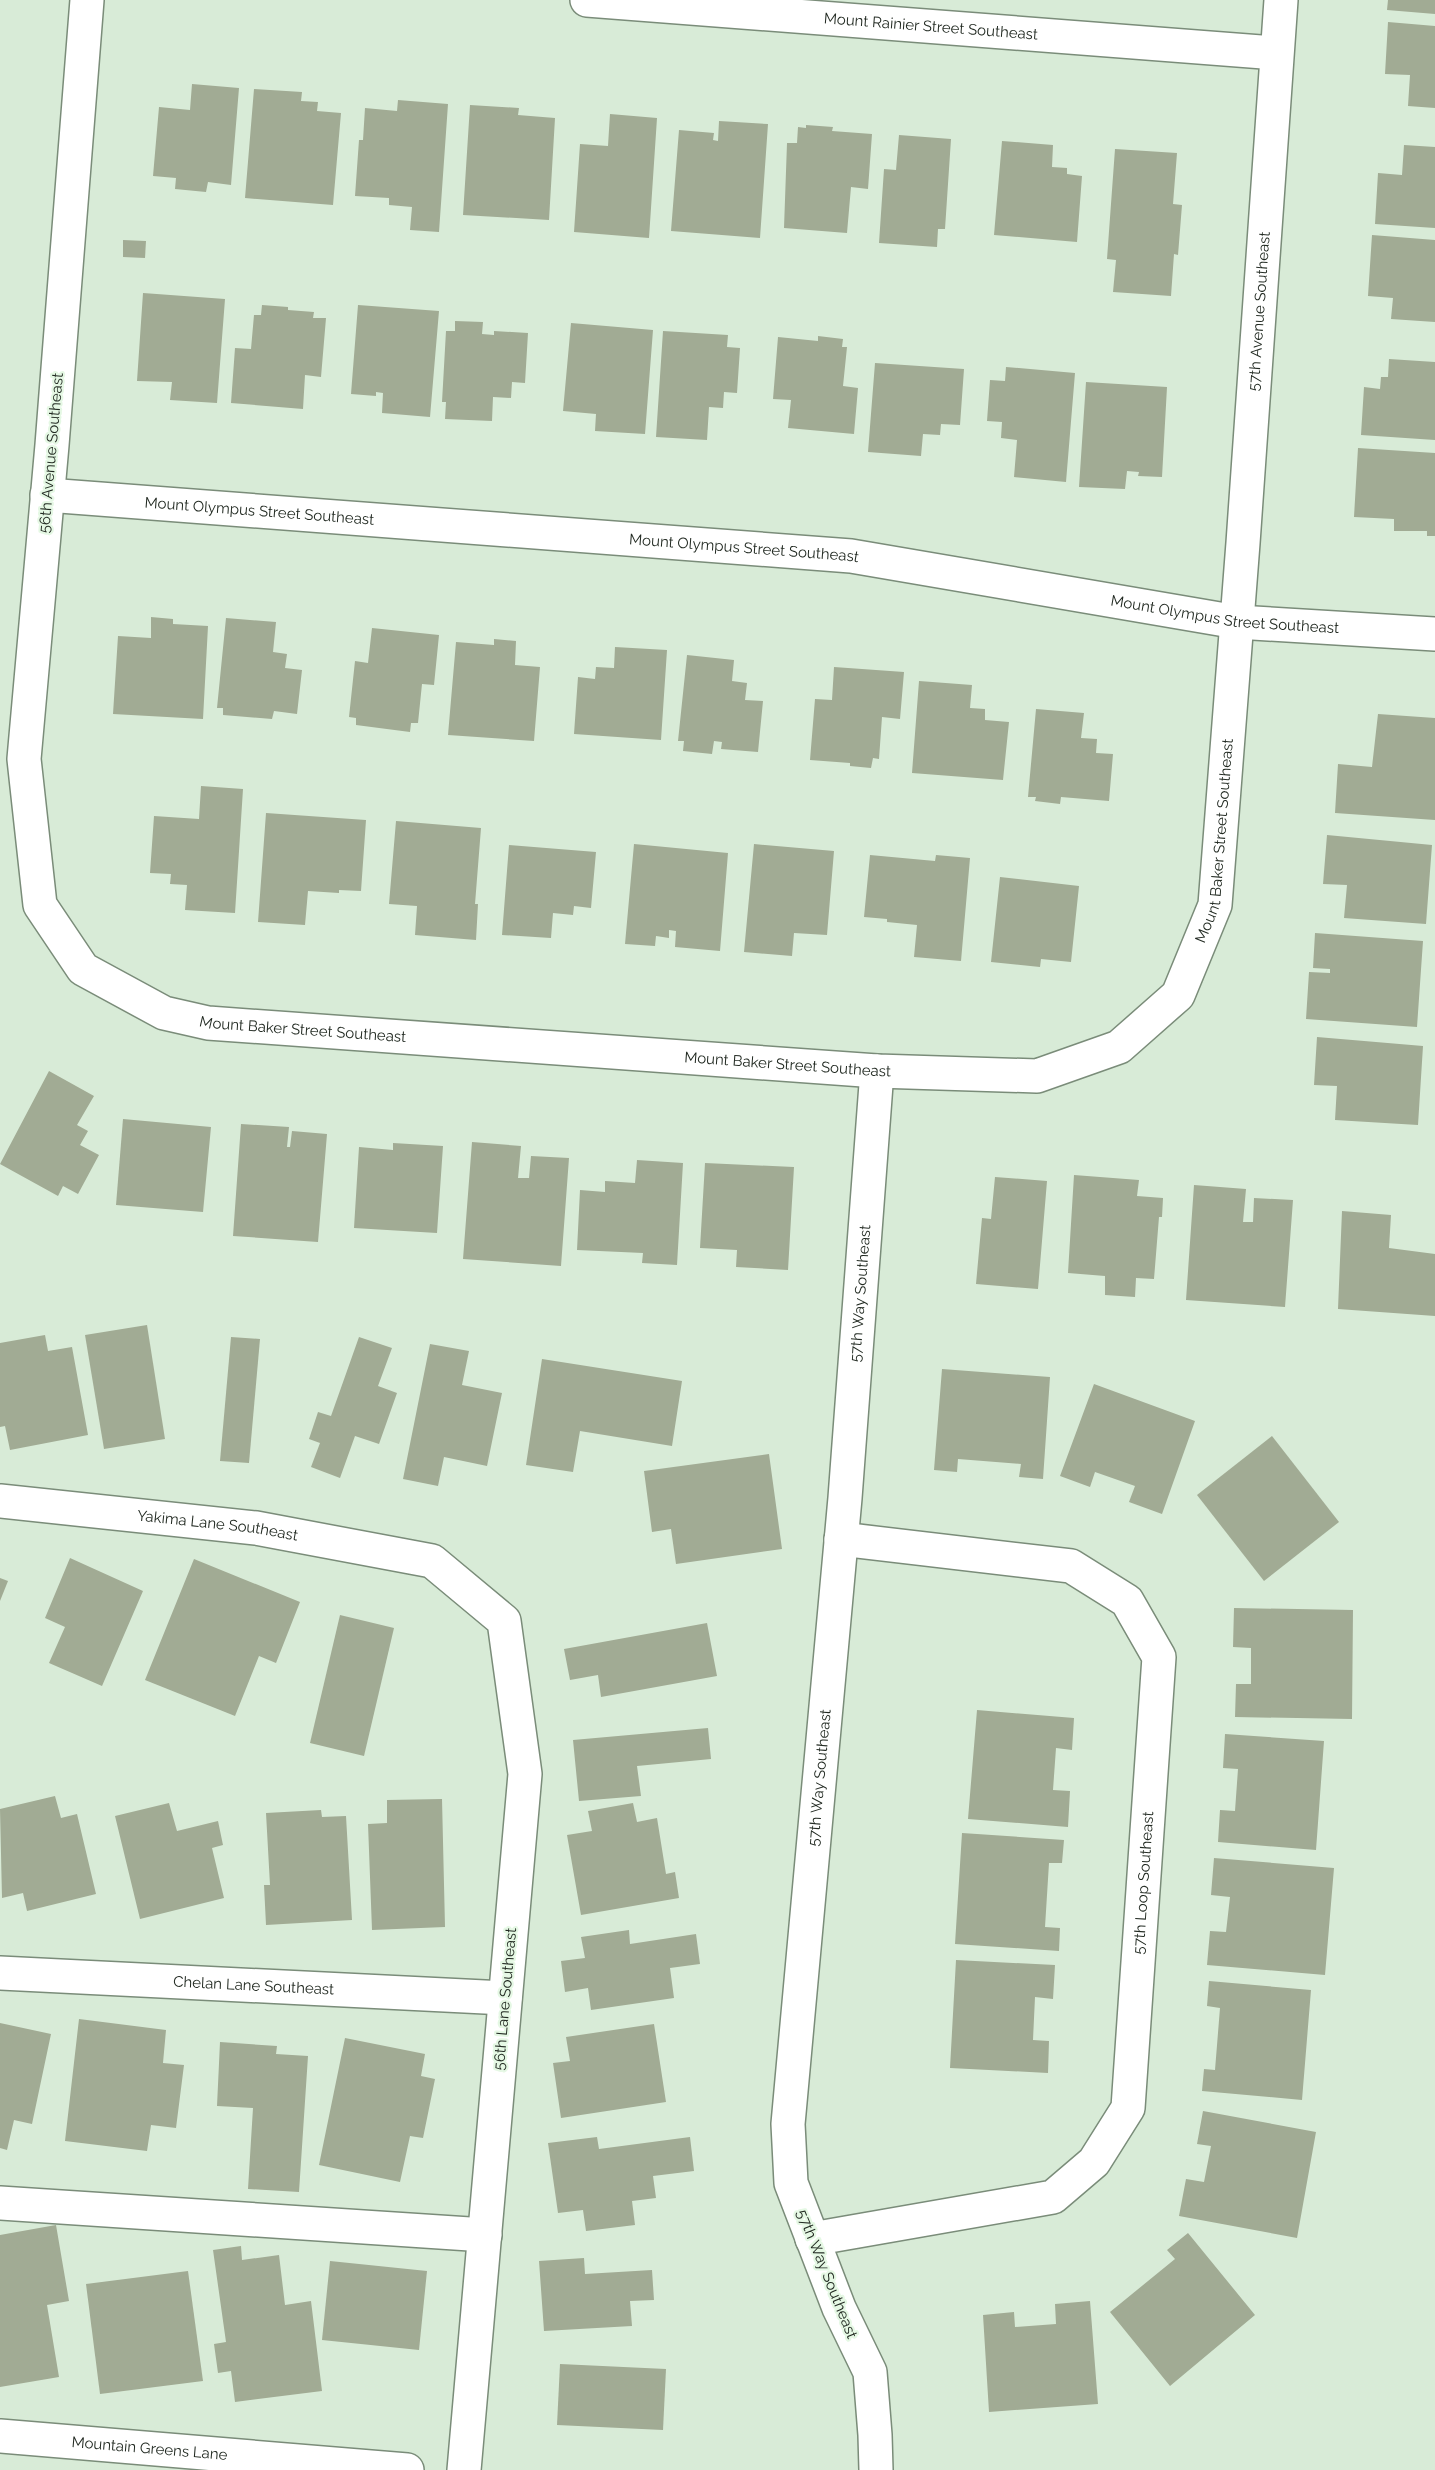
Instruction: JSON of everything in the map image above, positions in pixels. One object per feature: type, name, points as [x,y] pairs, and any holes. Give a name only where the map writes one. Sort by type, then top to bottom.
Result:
[{"type":"street","name":"56th Avenue Southeast","points":[[40,905],[24,759],[87,0]]},
{"type":"street","name":"Mount Rainier Street Southeast","points":[[587,0],[1276,53]]},
{"type":"street","name":"57th Avenue Southeast","points":[[1237,622],[1281,0]]},
{"type":"street","name":"Mount Olympus Street Southeast","points":[[47,495],[851,556],[1237,622],[1435,634]]},
{"type":"street","name":"Mount Baker Street Southeast","points":[[40,905],[83,969],[164,1013],[208,1023],[877,1071],[1037,1076],[1119,1047],[1178,995],[1215,905],[1237,622]]},
{"type":"street","name":"57th Way Southeast","points":[[876,2470],[870,2372],[839,2308],[791,2183],[788,2124],[841,1539],[877,1071]]},
{"type":"street","name":"Yakima Lane Southeast","points":[[0,1501],[256,1528],[432,1561]]},
{"type":"street","name":"57th Loop Southeast","points":[[812,2239],[1053,2196],[1094,2162],[1128,2108],[1159,1657],[1127,1601],[1071,1566],[841,1539]]},
{"type":"street","name":"56th Lane Southeast","points":[[432,1561],[504,1622],[525,1774],[464,2470]]},
{"type":"street","name":"Chelan Lane Southeast","points":[[0,1972],[505,1998]]},
{"type":"street","points":[[0,2203],[485,2235]]},
{"type":"street","name":"Mountain Greens Lane","points":[[0,2436],[407,2470]]},
{"type":"building","points":[[1388,0],[1435,0],[1435,14],[1387,10]]},
{"type":"building","points":[[1388,22],[1435,26],[1435,108],[1408,106],[1410,75],[1385,74]]},
{"type":"building","points":[[192,84],[239,88],[231,185],[208,182],[206,192],[175,189],[176,178],[153,176],[159,107],[190,110]]},
{"type":"building","points":[[254,89],[302,92],[301,101],[318,102],[317,111],[341,113],[333,205],[245,198]]},
{"type":"building","points":[[398,100],[448,104],[439,232],[410,230],[412,207],[389,205],[389,198],[355,196],[359,140],[363,140],[365,108],[397,111]]},
{"type":"building","points":[[470,105],[519,108],[518,115],[555,118],[549,220],[463,215]]},
{"type":"building","points":[[610,114],[657,118],[649,238],[574,232],[580,144],[608,146]]},
{"type":"building","points":[[719,121],[768,124],[760,238],[671,231],[679,130],[714,133],[713,140],[718,141]]},
{"type":"building","points":[[806,125],[833,127],[832,131],[872,134],[868,189],[851,187],[847,233],[784,228],[787,143],[797,143],[798,127],[806,128]]},
{"type":"building","points":[[899,135],[951,139],[945,229],[938,229],[937,247],[879,243],[884,169],[896,170]]},
{"type":"building","points":[[1002,141],[1053,145],[1052,167],[1067,168],[1067,174],[1082,176],[1077,242],[994,235]]},
{"type":"building","points":[[1404,145],[1435,147],[1435,228],[1375,224],[1378,173],[1402,175]]},
{"type":"building","points":[[1115,149],[1177,153],[1173,204],[1182,205],[1178,255],[1174,254],[1171,296],[1113,292],[1116,260],[1107,259]]},
{"type":"building","points":[[1372,235],[1435,240],[1435,322],[1391,319],[1393,298],[1368,296]]},
{"type":"building","points":[[123,240],[146,241],[145,258],[123,257]]},
{"type":"building","points":[[143,293],[225,299],[217,403],[170,400],[172,382],[137,381]]},
{"type":"building","points":[[262,305],[314,312],[313,318],[326,318],[321,377],[305,375],[303,409],[231,403],[235,348],[251,349],[254,315],[261,315]]},
{"type":"building","points":[[358,305],[439,311],[430,417],[382,413],[383,393],[376,392],[376,396],[351,394]]},
{"type":"building","points":[[455,321],[483,322],[482,334],[494,335],[494,331],[528,333],[525,383],[512,382],[511,398],[493,397],[492,421],[445,419],[446,402],[442,402],[446,331],[455,331]]},
{"type":"building","points":[[571,323],[653,330],[645,434],[595,431],[596,414],[563,411]]},
{"type":"building","points":[[663,331],[728,335],[727,347],[740,348],[737,393],[724,392],[723,408],[709,407],[707,440],[656,437]]},
{"type":"building","points":[[818,336],[843,339],[842,347],[847,347],[843,386],[858,388],[854,434],[788,428],[791,400],[773,399],[778,337],[818,341]]},
{"type":"building","points":[[1389,359],[1435,362],[1435,440],[1361,435],[1364,387],[1380,389],[1381,377],[1388,377]]},
{"type":"building","points":[[875,363],[964,369],[960,425],[941,424],[940,435],[923,434],[921,456],[868,452]]},
{"type":"building","points":[[1006,367],[1075,373],[1066,482],[1014,477],[1017,440],[1001,438],[1002,422],[987,421],[990,380],[1005,381]]},
{"type":"building","points":[[1086,382],[1167,387],[1162,477],[1138,476],[1139,472],[1127,471],[1125,489],[1079,487]]},
{"type":"building","points":[[1358,448],[1435,453],[1435,536],[1427,536],[1427,531],[1394,531],[1394,519],[1354,517]]},
{"type":"building","points":[[151,617],[173,619],[173,624],[208,626],[203,719],[113,714],[118,636],[151,638]]},
{"type":"building","points":[[226,618],[276,622],[273,652],[287,654],[285,668],[302,670],[297,714],[274,711],[272,719],[223,715],[223,708],[217,708]]},
{"type":"building","points":[[372,628],[439,635],[434,685],[422,684],[418,723],[411,723],[410,732],[356,725],[356,718],[349,717],[355,661],[368,663]]},
{"type":"building","points":[[494,639],[516,641],[515,665],[540,667],[534,741],[448,735],[456,642],[494,645]]},
{"type":"building","points":[[615,647],[667,650],[661,740],[574,734],[578,677],[595,679],[596,667],[614,668]]},
{"type":"building","points":[[687,655],[734,660],[732,681],[747,683],[745,700],[763,701],[758,752],[721,749],[722,742],[714,741],[712,754],[683,751],[684,741],[678,741]]},
{"type":"building","points":[[834,667],[904,672],[900,719],[882,717],[879,759],[873,758],[871,768],[850,766],[850,763],[810,760],[815,699],[832,700]]},
{"type":"building","points":[[919,681],[972,685],[970,708],[985,709],[985,720],[1009,722],[1003,780],[912,773]]},
{"type":"building","points":[[1036,709],[1084,713],[1081,738],[1097,739],[1096,753],[1113,754],[1109,801],[1061,797],[1060,804],[1035,801],[1036,797],[1028,797]]},
{"type":"building","points":[[1378,714],[1435,718],[1435,820],[1335,813],[1338,764],[1372,767]]},
{"type":"building","points":[[201,786],[243,789],[235,913],[185,910],[187,885],[170,884],[171,874],[150,873],[154,816],[199,819]]},
{"type":"building","points":[[266,813],[366,820],[361,891],[339,890],[339,893],[308,891],[305,925],[258,922]]},
{"type":"building","points":[[396,821],[481,828],[475,904],[478,904],[476,940],[415,935],[417,906],[389,904]]},
{"type":"building","points":[[1327,835],[1432,845],[1426,924],[1344,918],[1347,885],[1323,884]]},
{"type":"building","points":[[634,844],[728,853],[720,951],[675,947],[676,931],[669,930],[669,938],[656,936],[655,946],[625,944]]},
{"type":"building","points":[[754,844],[834,851],[827,935],[794,933],[792,956],[744,952]]},
{"type":"building","points":[[509,845],[596,852],[591,908],[574,906],[573,915],[553,913],[551,938],[502,935]]},
{"type":"building","points":[[870,855],[935,861],[936,855],[970,858],[961,961],[914,957],[917,925],[864,917]]},
{"type":"building","points":[[1000,877],[1079,886],[1071,962],[1041,959],[1040,967],[991,962]]},
{"type":"building","points":[[1315,933],[1423,941],[1417,1027],[1306,1019],[1309,972],[1330,973],[1330,969],[1313,968]]},
{"type":"building","points":[[1317,1037],[1423,1046],[1418,1125],[1335,1120],[1337,1086],[1314,1085]]},
{"type":"building","points":[[49,1071],[94,1096],[77,1125],[88,1131],[80,1145],[99,1155],[78,1194],[63,1186],[58,1196],[0,1164]]},
{"type":"building","points":[[123,1119],[211,1127],[203,1212],[116,1205]]},
{"type":"building","points":[[241,1124],[289,1127],[287,1147],[290,1147],[292,1131],[327,1134],[318,1242],[233,1236]]},
{"type":"building","points":[[472,1142],[521,1146],[518,1178],[529,1178],[531,1156],[569,1158],[561,1266],[463,1259]]},
{"type":"building","points":[[393,1143],[443,1146],[437,1233],[354,1228],[359,1147],[393,1150]]},
{"type":"building","points":[[637,1160],[683,1163],[677,1265],[642,1263],[643,1253],[577,1250],[580,1190],[605,1192],[605,1181],[635,1183]]},
{"type":"building","points":[[705,1163],[794,1167],[788,1270],[736,1267],[737,1250],[700,1248]]},
{"type":"building","points":[[1074,1175],[1139,1180],[1137,1196],[1163,1198],[1162,1217],[1159,1217],[1154,1279],[1136,1278],[1135,1297],[1105,1295],[1105,1276],[1068,1273]]},
{"type":"building","points":[[995,1177],[1047,1181],[1038,1289],[976,1284],[982,1218],[991,1219]]},
{"type":"building","points":[[1194,1185],[1246,1189],[1243,1222],[1253,1222],[1254,1198],[1293,1200],[1285,1307],[1186,1300]]},
{"type":"building","points":[[1342,1211],[1391,1215],[1389,1248],[1435,1254],[1435,1316],[1338,1309]]},
{"type":"building","points":[[147,1325],[165,1439],[104,1449],[85,1335]]},
{"type":"building","points":[[45,1335],[48,1351],[72,1347],[88,1435],[10,1450],[5,1426],[0,1427],[0,1343]]},
{"type":"building","points":[[231,1337],[260,1339],[249,1463],[220,1461]]},
{"type":"building","points":[[359,1337],[392,1348],[378,1386],[397,1393],[379,1444],[355,1436],[340,1478],[311,1467],[320,1443],[309,1439],[318,1412],[331,1416]]},
{"type":"building","points":[[430,1344],[469,1351],[462,1385],[502,1393],[487,1466],[444,1457],[438,1486],[403,1479]]},
{"type":"building","points":[[542,1359],[682,1381],[672,1446],[580,1431],[573,1472],[526,1465]]},
{"type":"building","points":[[942,1369],[1050,1377],[1043,1479],[1019,1477],[1021,1464],[958,1459],[957,1472],[934,1470]]},
{"type":"building","points":[[1094,1384],[1195,1421],[1162,1514],[1129,1502],[1135,1486],[1095,1472],[1090,1487],[1060,1476]]},
{"type":"building","points":[[1272,1436],[1339,1522],[1264,1581],[1197,1495]]},
{"type":"building","points":[[769,1454],[782,1549],[676,1564],[671,1529],[652,1532],[644,1471]]},
{"type":"building","points":[[70,1558],[143,1591],[102,1686],[49,1663],[65,1627],[45,1618]]},
{"type":"building","points":[[194,1559],[300,1602],[276,1663],[259,1656],[235,1716],[145,1680]]},
{"type":"building","points":[[0,1578],[8,1581],[0,1601]]},
{"type":"building","points":[[1234,1608],[1353,1610],[1352,1719],[1235,1717],[1236,1684],[1251,1684],[1251,1648],[1233,1647]]},
{"type":"building","points":[[340,1615],[394,1628],[364,1756],[310,1743]]},
{"type":"building","points":[[707,1623],[717,1676],[601,1697],[598,1675],[570,1680],[564,1649]]},
{"type":"building","points":[[977,1710],[1074,1718],[1072,1750],[1056,1748],[1053,1790],[1070,1791],[1068,1827],[968,1819]]},
{"type":"building","points":[[708,1728],[711,1759],[637,1766],[641,1796],[579,1801],[573,1740]]},
{"type":"building","points":[[1225,1734],[1324,1741],[1316,1850],[1218,1842],[1220,1810],[1235,1811],[1238,1769],[1223,1768]]},
{"type":"building","points":[[55,1796],[61,1818],[77,1814],[96,1894],[27,1911],[23,1893],[2,1898],[0,1809]]},
{"type":"building","points":[[442,1799],[445,1927],[372,1930],[368,1824],[387,1823],[387,1800]]},
{"type":"building","points":[[169,1803],[177,1831],[218,1821],[223,1845],[212,1848],[224,1898],[140,1919],[115,1816]]},
{"type":"building","points":[[633,1803],[637,1822],[657,1818],[666,1874],[675,1872],[679,1898],[581,1915],[567,1835],[592,1831],[588,1811]]},
{"type":"building","points":[[321,1810],[322,1817],[346,1816],[352,1920],[266,1925],[264,1885],[270,1885],[266,1813]]},
{"type":"building","points":[[962,1833],[1064,1840],[1062,1863],[1049,1863],[1045,1927],[1060,1928],[1059,1951],[955,1944]]},
{"type":"building","points":[[1214,1858],[1334,1868],[1325,1975],[1207,1965],[1210,1931],[1226,1932],[1230,1897],[1211,1895]]},
{"type":"building","points":[[629,1930],[630,1944],[696,1934],[700,1964],[670,1968],[674,1998],[591,2010],[588,1988],[565,1992],[561,1961],[585,1958],[581,1937]]},
{"type":"building","points":[[956,1960],[1055,1965],[1053,1999],[1035,1997],[1033,2040],[1049,2041],[1048,2073],[950,2068]]},
{"type":"building","points":[[1209,1981],[1311,1990],[1302,2100],[1202,2091],[1204,2069],[1215,2070],[1220,2008],[1207,2006]]},
{"type":"building","points":[[79,2019],[166,2030],[163,2063],[184,2065],[176,2128],[151,2125],[147,2151],[65,2141]]},
{"type":"building","points":[[0,2023],[51,2034],[32,2124],[14,2120],[7,2150],[0,2148]]},
{"type":"building","points":[[654,2024],[666,2102],[561,2118],[553,2063],[570,2061],[566,2037]]},
{"type":"building","points":[[345,2038],[425,2054],[421,2076],[435,2079],[423,2138],[410,2136],[400,2182],[319,2165]]},
{"type":"building","points":[[220,2042],[277,2046],[276,2054],[308,2056],[299,2192],[248,2189],[253,2108],[217,2106]]},
{"type":"building","points":[[1203,2111],[1316,2132],[1297,2238],[1179,2216],[1186,2179],[1204,2182],[1211,2146],[1197,2144]]},
{"type":"building","points":[[597,2137],[599,2149],[690,2137],[694,2171],[653,2176],[656,2198],[632,2201],[635,2225],[586,2231],[583,2210],[558,2213],[548,2143]]},
{"type":"building","points":[[56,2225],[69,2301],[47,2305],[59,2377],[0,2387],[0,2235]]},
{"type":"building","points":[[1188,2233],[1255,2315],[1170,2386],[1110,2312],[1175,2259],[1167,2250]]},
{"type":"building","points":[[241,2246],[242,2260],[279,2255],[285,2305],[311,2301],[322,2391],[235,2402],[231,2371],[218,2373],[214,2344],[226,2342],[213,2250]]},
{"type":"building","points":[[584,2258],[585,2274],[652,2270],[654,2300],[630,2301],[632,2326],[544,2331],[539,2261]]},
{"type":"building","points":[[330,2261],[427,2271],[419,2350],[322,2340]]},
{"type":"building","points":[[188,2271],[203,2381],[100,2394],[86,2284]]},
{"type":"building","points":[[1090,2301],[1098,2404],[989,2412],[983,2315],[1014,2312],[1015,2327],[1056,2324],[1055,2304]]},
{"type":"building","points":[[560,2364],[666,2369],[663,2430],[557,2425]]}]
